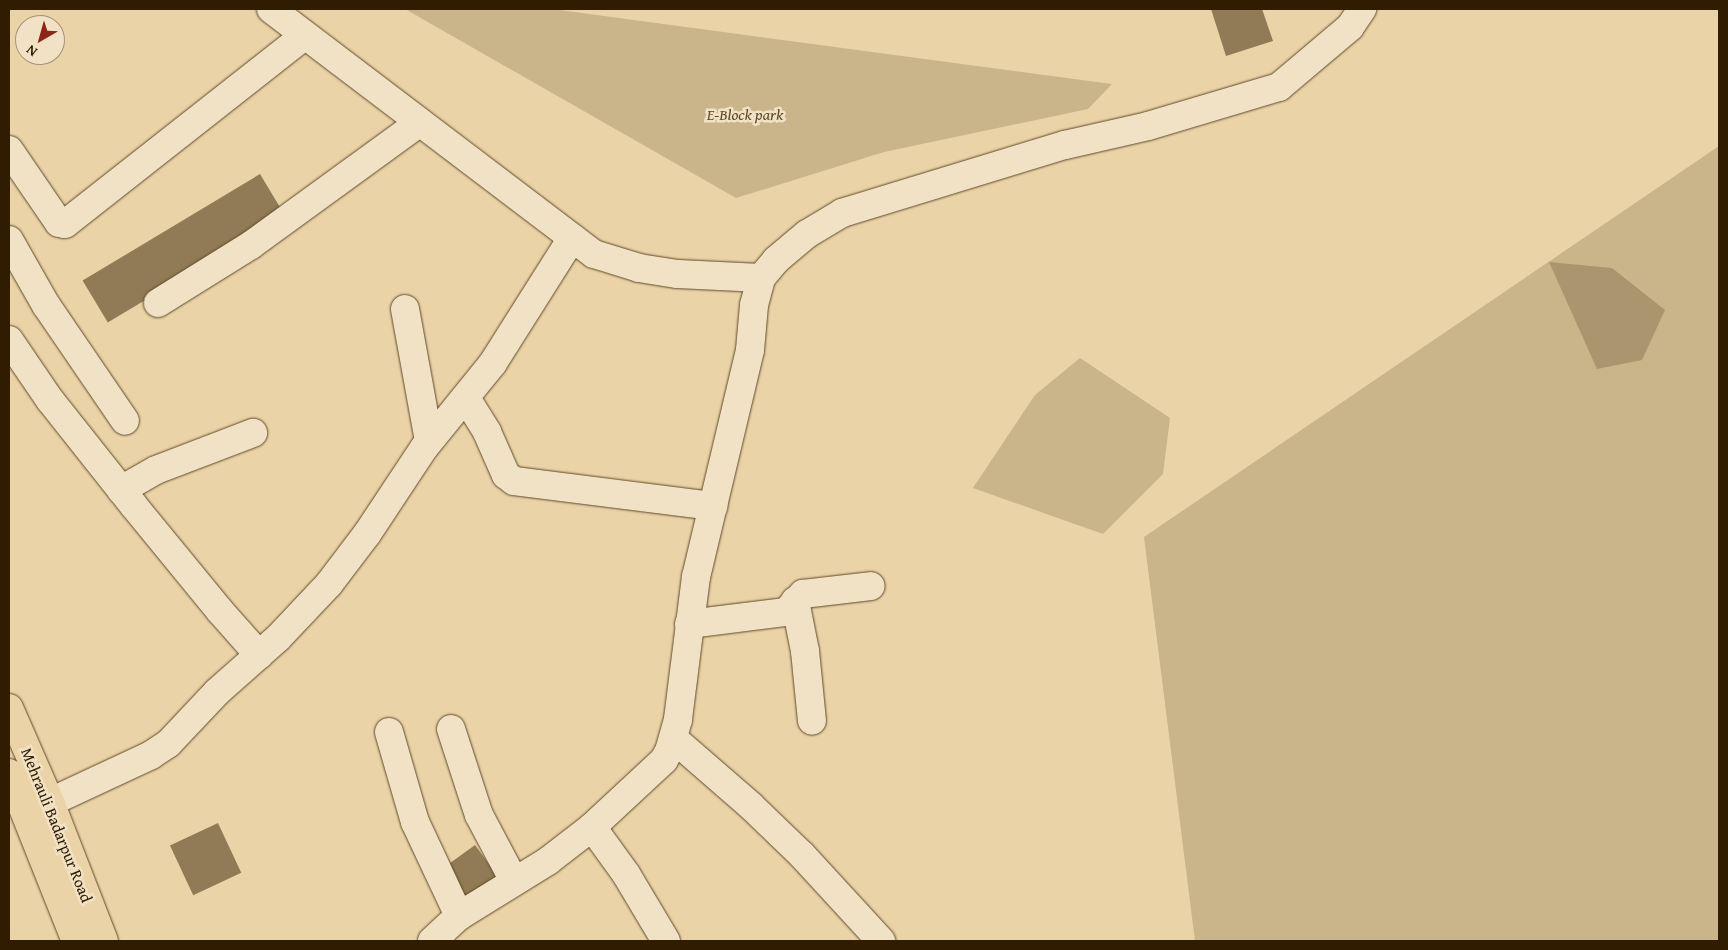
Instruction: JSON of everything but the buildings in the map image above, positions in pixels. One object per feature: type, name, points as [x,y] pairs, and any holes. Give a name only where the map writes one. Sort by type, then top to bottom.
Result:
[{"type":"main road","name":"Mehrauli Badarpur Road","points":[[9,708],[50,802],[104,941]]},
{"type":"main road","name":"Mehrauli Badarpur Road","points":[[9,773],[76,941]]},
{"type":"street","points":[[271,9],[594,254],[638,268],[678,274],[761,278]]},
{"type":"street","points":[[432,941],[459,916],[548,861],[592,827],[664,760],[674,738],[696,577],[750,350],[754,304],[761,278],[776,260],[807,234],[842,213],[1065,146],[1148,126],[1279,87],[1350,27],[1366,11]]},
{"type":"street","points":[[9,150],[59,223],[65,224],[305,35]]},
{"type":"street","points":[[158,302],[251,245],[420,123]]},
{"type":"street","points":[[26,814],[151,755],[168,744],[217,692],[278,638],[334,577],[367,534],[429,441],[493,363],[572,238]]},
{"type":"street","points":[[9,240],[46,305],[125,421]]},
{"type":"street","points":[[405,310],[429,441]]},
{"type":"street","points":[[9,340],[50,400],[121,490],[220,611],[259,655]]},
{"type":"street","points":[[466,398],[487,432],[506,475],[514,481],[713,506]]},
{"type":"street","points":[[121,490],[156,470],[253,433]]},
{"type":"street","points":[[689,624],[786,612],[803,594],[871,586]]},
{"type":"street","points":[[795,601],[806,651],[812,721]]},
{"type":"street","points":[[451,729],[479,815],[514,882]]},
{"type":"street","points":[[389,732],[415,822],[459,916]]},
{"type":"street","points":[[674,738],[790,843],[881,941]]},
{"type":"street","points":[[592,827],[626,874],[666,941]]},
{"type":"green space","name":"E-Block park","points":[[405,9],[552,9],[1112,84],[1088,109],[884,152],[736,198]]},
{"type":"green space","points":[[1719,146],[1719,941],[1195,941],[1144,537]]},
{"type":"green space","points":[[1080,358],[1170,418],[1163,474],[1103,534],[973,488],[1035,395]]},
{"type":"shaded area","points":[[1549,262],[1612,268],[1665,310],[1642,360],[1597,369]]}]
